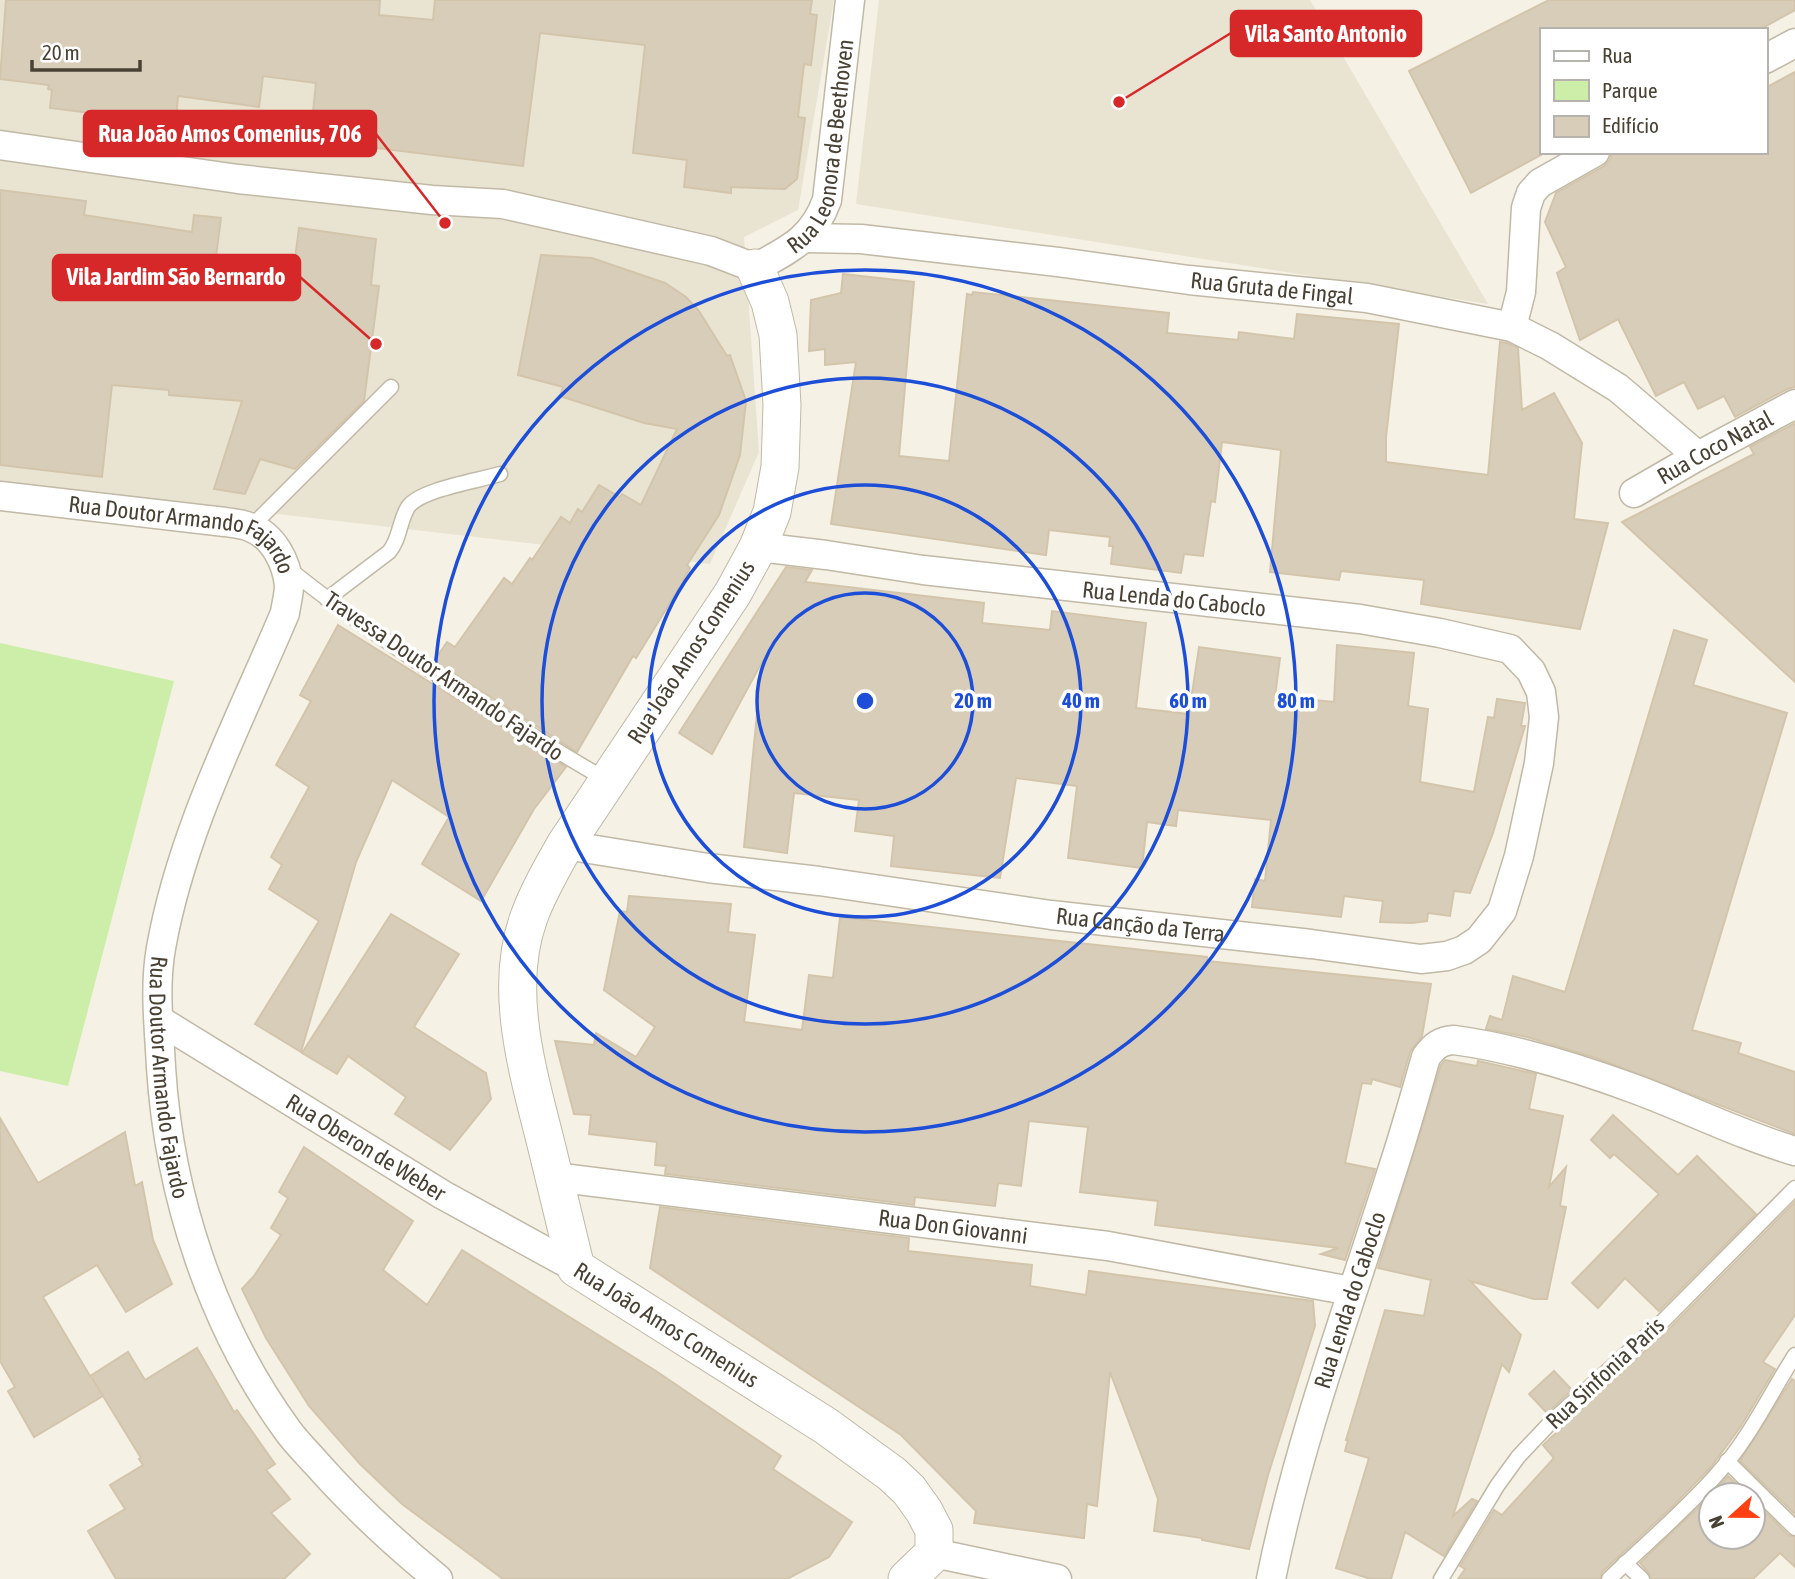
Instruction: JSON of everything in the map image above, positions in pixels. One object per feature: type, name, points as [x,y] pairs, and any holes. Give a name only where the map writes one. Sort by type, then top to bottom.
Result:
[{"type":"street","name":"Rua Leonora de Beethoven","points":[[755,268],[806,238],[820,219],[827,200],[850,0]]},
{"type":"street","points":[[1767,58],[1795,43]]},
{"type":"street","points":[[0,145],[238,179],[432,200],[503,204],[711,251],[755,268]]},
{"type":"street","points":[[1513,327],[1521,292],[1526,208],[1531,193],[1540,183],[1591,154]]},
{"type":"street","name":"Rua Gruta de Fingal","points":[[806,238],[861,239],[1189,280],[1354,297],[1513,327],[1561,352],[1618,388],[1698,456]]},
{"type":"street","name":"Rua João Amos Comenius","points":[[755,268],[770,302],[778,335],[782,405],[780,467],[772,512],[758,547],[733,593],[565,845],[528,918],[519,960],[518,998],[522,1036],[576,1268],[826,1426],[892,1474],[909,1490],[934,1530],[934,1553]]},
{"type":"street","name":"Rua Coco Natal","points":[[1634,493],[1795,404]]},
{"type":"street","name":"Rua Doutor Armando Fajardo","points":[[0,496],[251,527],[264,535],[277,550],[284,565],[289,587],[285,613],[215,774],[185,853],[161,947],[157,983],[166,1121],[193,1238],[218,1308],[255,1382],[289,1433],[338,1488],[382,1532],[438,1579]]},
{"type":"street","name":"Rua Lenda do Caboclo","points":[[758,547],[923,570],[1360,620],[1440,633],[1510,649],[1531,671],[1541,692],[1544,717]]},
{"type":"street","name":"Rua Canção da Terra","points":[[565,845],[708,868],[819,881],[1051,915],[1421,959],[1447,956],[1464,950],[1479,940],[1502,911],[1519,856],[1536,776],[1544,717]]},
{"type":"street","name":"Rua Oberon de Weber","points":[[159,1020],[443,1195],[576,1268]]},
{"type":"street","name":"Rua Lenda do Caboclo","points":[[1271,1579],[1308,1429],[1394,1165],[1426,1056],[1433,1048],[1443,1041],[1454,1040],[1534,1058],[1635,1089],[1770,1144],[1795,1151]]},
{"type":"street","name":"Rua Don Giovanni","points":[[554,1177],[1108,1246],[1351,1291]]},
{"type":"street","points":[[907,1579],[934,1553],[1057,1579]]},
{"type":"lane","points":[[251,527],[391,387]]},
{"type":"lane","points":[[327,599],[389,552],[396,544],[407,509],[412,503],[440,490],[500,474]]},
{"type":"lane","name":"Travessa Doutor Armando Fajardo","points":[[284,565],[327,599],[437,675],[572,760],[609,780]]},
{"type":"lane","name":"Rua Sinfonia Paris","points":[[1441,1579],[1497,1486],[1518,1457],[1550,1422],[1664,1320],[1795,1188]]},
{"type":"lane","points":[[1609,1579],[1682,1511],[1727,1461],[1795,1355]]},
{"type":"lane","points":[[1727,1461],[1795,1528]]},
{"type":"lane","points":[[1625,1563],[1642,1579]]},
{"type":"shaded area","points":[[0,0],[834,0],[798,210],[744,237],[759,452],[710,564],[0,482]]},
{"type":"shaded area","points":[[879,0],[1310,0],[1488,304],[856,204]]},
{"type":"green space","points":[[0,643],[174,681],[68,1086],[0,1071]]},
{"type":"building","points":[[6,0],[380,0],[379,15],[433,20],[435,0],[812,0],[810,14],[817,15],[811,65],[804,64],[798,117],[805,118],[797,179],[785,189],[731,187],[731,193],[684,187],[687,160],[633,153],[645,45],[540,33],[523,166],[336,143],[339,116],[313,112],[316,83],[263,76],[259,107],[178,96],[176,119],[170,118],[170,123],[50,108],[52,90],[48,89],[49,85],[0,79]]},
{"type":"building","points":[[1549,0],[1795,0],[1795,10],[1763,28],[1540,28],[1541,155],[1471,193],[1409,71]]},
{"type":"building","points":[[1795,72],[1795,387],[1735,417],[1724,396],[1698,409],[1684,382],[1656,396],[1618,319],[1580,340],[1557,273],[1566,267],[1545,222],[1556,193],[1604,166],[1612,154],[1767,154],[1767,87]]},
{"type":"building","points":[[0,190],[86,201],[84,215],[192,232],[194,215],[221,218],[213,280],[231,283],[291,289],[299,228],[376,239],[371,285],[379,286],[364,401],[295,469],[260,459],[245,494],[214,489],[242,401],[169,395],[169,390],[112,385],[102,477],[0,465]]},
{"type":"building","points":[[541,255],[592,258],[665,283],[686,297],[699,311],[727,356],[730,355],[746,401],[740,455],[719,515],[687,565],[690,568],[681,585],[636,658],[633,656],[577,752],[434,661],[447,642],[455,647],[504,578],[512,584],[561,517],[570,523],[578,509],[582,512],[599,485],[641,505],[677,429],[644,423],[560,396],[563,387],[518,375]]},
{"type":"building","points":[[843,274],[914,282],[899,456],[949,461],[967,294],[972,295],[973,292],[1169,313],[1167,333],[1238,340],[1239,332],[1294,339],[1297,314],[1399,324],[1386,437],[1386,462],[1488,475],[1500,342],[1518,348],[1522,410],[1554,393],[1582,443],[1574,519],[1608,523],[1580,629],[1421,604],[1424,580],[1341,571],[1339,580],[1270,572],[1281,450],[1222,442],[1215,502],[1211,501],[1203,556],[1184,554],[1181,573],[1111,564],[1113,546],[1109,546],[1110,537],[1049,530],[1046,555],[831,524],[856,362],[825,365],[825,349],[809,351],[811,300],[841,293]]},
{"type":"building","points":[[1795,423],[1795,682],[1622,522],[1754,454],[1750,447]]},
{"type":"building","points":[[786,567],[812,570],[805,582],[984,603],[982,623],[1050,630],[1052,611],[1146,623],[1136,708],[1189,714],[1199,647],[1280,658],[1275,696],[1334,702],[1337,645],[1414,653],[1408,706],[1428,709],[1420,782],[1474,792],[1488,717],[1494,718],[1497,699],[1525,703],[1521,726],[1525,726],[1493,833],[1470,893],[1454,891],[1450,916],[1428,913],[1427,921],[1412,923],[1380,922],[1383,901],[1344,896],[1341,917],[1252,907],[1255,879],[1265,881],[1271,820],[1178,810],[1176,826],[1147,822],[1142,868],[1068,858],[1077,786],[1016,778],[1000,878],[891,866],[894,836],[855,831],[859,800],[794,793],[787,853],[744,847],[762,662],[712,754],[679,733]]},
{"type":"building","points":[[338,625],[566,767],[534,809],[481,901],[422,864],[449,817],[392,780],[356,862],[301,1052],[255,1024],[319,921],[269,889],[282,865],[271,857],[309,787],[276,765],[311,701],[300,695]]},
{"type":"building","points":[[1674,630],[1707,640],[1693,685],[1787,713],[1692,1030],[1741,1043],[1738,1053],[1795,1072],[1795,1134],[1596,1058],[1527,1037],[1486,1029],[1490,1016],[1502,1020],[1513,976],[1565,992]]},
{"type":"building","points":[[629,896],[731,904],[728,932],[755,935],[744,1022],[802,1030],[809,975],[833,978],[840,917],[1207,957],[1207,961],[1431,984],[1422,1036],[1410,1052],[1400,1087],[1372,1079],[1371,1084],[1362,1083],[1345,1163],[1375,1169],[1345,1260],[1321,1254],[1338,1248],[1155,1225],[1158,1201],[1080,1192],[1088,1127],[1029,1121],[1021,1186],[998,1183],[995,1206],[915,1197],[914,1205],[665,1174],[666,1166],[655,1165],[657,1142],[589,1134],[591,1115],[574,1114],[555,1041],[594,1045],[596,1033],[636,1057],[655,1027],[604,990],[620,911],[627,912]]},
{"type":"building","points":[[391,914],[459,954],[414,1027],[486,1073],[491,1099],[450,1150],[395,1114],[406,1097],[348,1056],[337,1074],[302,1053]]},
{"type":"building","points":[[1445,1060],[1477,1066],[1478,1061],[1536,1074],[1529,1109],[1563,1116],[1549,1187],[1566,1167],[1560,1206],[1566,1207],[1547,1299],[1534,1299],[1470,1281],[1521,1335],[1509,1372],[1502,1364],[1453,1516],[1472,1499],[1477,1501],[1444,1556],[1405,1532],[1391,1579],[1371,1579],[1336,1568],[1369,1458],[1345,1451],[1346,1440],[1385,1310],[1424,1316],[1431,1280],[1378,1268],[1441,1065]]},
{"type":"building","points":[[1613,1115],[1678,1175],[1697,1156],[1756,1214],[1659,1311],[1625,1278],[1598,1308],[1572,1283],[1659,1194],[1614,1154],[1610,1158],[1591,1140]]},
{"type":"building","points":[[0,1118],[38,1183],[125,1132],[135,1186],[142,1182],[153,1240],[172,1284],[126,1312],[97,1265],[43,1297],[90,1376],[128,1352],[145,1380],[197,1348],[234,1412],[237,1410],[275,1464],[266,1470],[290,1499],[271,1513],[310,1554],[284,1579],[116,1579],[88,1531],[125,1509],[110,1485],[143,1465],[139,1459],[141,1458],[92,1378],[103,1396],[34,1437],[8,1391],[15,1387],[0,1361]]},
{"type":"building","points":[[304,1147],[413,1221],[383,1270],[427,1305],[462,1250],[656,1371],[781,1456],[773,1469],[852,1522],[829,1557],[787,1579],[503,1579],[402,1504],[360,1464],[309,1406],[266,1338],[242,1289],[254,1276],[281,1235],[271,1228],[288,1198],[279,1192]]},
{"type":"building","points":[[1795,1202],[1795,1315],[1763,1362],[1775,1369],[1741,1426],[1711,1467],[1602,1572],[1600,1579],[1458,1579],[1465,1569],[1460,1566],[1494,1510],[1502,1515],[1554,1458],[1543,1445],[1671,1327]]},
{"type":"building","points":[[660,1207],[909,1238],[908,1251],[1032,1265],[1030,1286],[1086,1295],[1089,1271],[1313,1301],[1315,1326],[1268,1475],[1249,1549],[1154,1531],[1158,1499],[1110,1372],[1097,1506],[1087,1504],[1084,1538],[974,1523],[976,1511],[901,1435],[650,1268]]},
{"type":"building","points":[[1554,1371],[1572,1390],[1547,1413],[1529,1394]]},
{"type":"building","points":[[1792,1379],[1795,1381],[1795,1514],[1767,1487],[1767,1481],[1761,1481],[1740,1461]]},
{"type":"building","points":[[1697,1508],[1697,1551],[1767,1551],[1767,1514],[1788,1535],[1795,1537],[1795,1567],[1780,1553],[1753,1579],[1651,1579],[1640,1563]]},
{"type":"place","name":"Vila Santo Antonio","points":[[1119,102]]},
{"type":"place","name":"Rua João Amos Comenius, 706","points":[[445,223]]},
{"type":"place","name":"Vila Jardim São Bernardo","points":[[376,344]]}]
